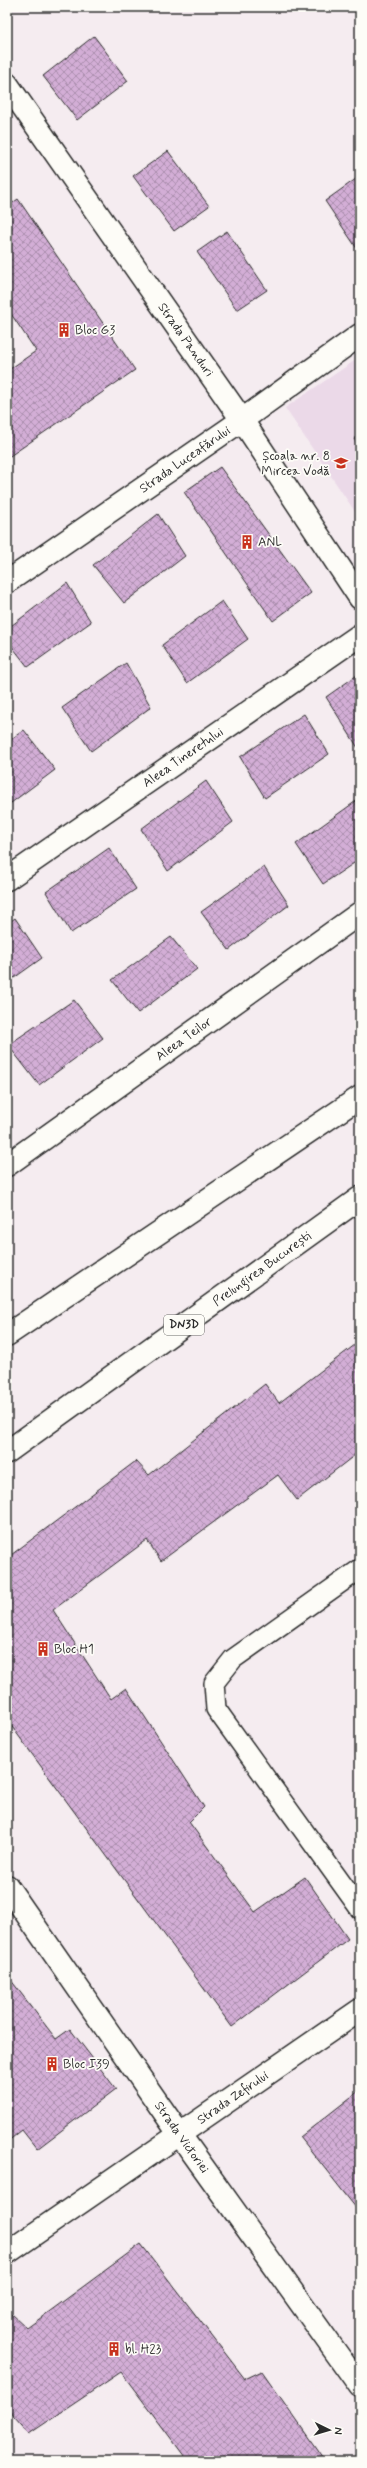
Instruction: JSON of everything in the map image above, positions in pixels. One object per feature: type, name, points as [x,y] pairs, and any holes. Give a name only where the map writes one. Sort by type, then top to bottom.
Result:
[{"type":"street","name":"Strada Panduri","points":[[7,84],[242,420],[360,598]]},
{"type":"street","name":"Strada Luceafărului","points":[[7,582],[242,420],[360,334]]},
{"type":"street","name":"Aleea Tineretului","points":[[7,879],[360,635]]},
{"type":"street","name":"Aleea Teilor","points":[[7,1165],[360,913]]},
{"type":"street","points":[[7,1335],[360,1098]]},
{"type":"street","name":"Prelungirea București","points":[[7,1452],[360,1198]]},
{"type":"street","name":"Strada Victoriei","points":[[7,1886],[180,2135],[360,2386]]},
{"type":"street","name":"Strada Zefirului","points":[[7,2253],[360,2010]]},
{"type":"lane","points":[[360,1569],[233,1659],[214,1683],[216,1708],[360,1909]]},
{"type":"shaded area","name":"Școala nr. 8 Mircea Vodă","points":[[360,357],[360,519],[285,408]]},
{"type":"building","points":[[94,36],[128,81],[77,120],[43,76]]},
{"type":"building","points":[[168,151],[209,206],[174,231],[133,176]]},
{"type":"building","points":[[360,176],[360,253],[325,201]]},
{"type":"building","name":"Bloc G3","points":[[18,199],[135,370],[7,458],[7,371],[36,351],[7,308],[7,207]]},
{"type":"building","points":[[227,231],[267,290],[237,310],[197,252]]},
{"type":"building","points":[[360,435],[360,448],[354,439]]},
{"type":"building","name":"ANL","points":[[220,467],[311,593],[273,621],[184,492]]},
{"type":"building","points":[[158,514],[185,556],[124,603],[93,565]]},
{"type":"building","points":[[67,583],[91,622],[28,667],[7,640],[7,629]]},
{"type":"building","points":[[222,601],[248,639],[187,683],[162,645]]},
{"type":"building","points":[[126,663],[151,707],[91,751],[62,708]]},
{"type":"building","points":[[360,673],[360,751],[326,697]]},
{"type":"building","points":[[304,714],[329,754],[265,798],[240,757]]},
{"type":"building","points":[[24,730],[55,770],[7,806],[7,742]]},
{"type":"building","points":[[206,781],[233,822],[168,871],[141,829]]},
{"type":"building","points":[[359,799],[360,859],[323,884],[296,844]]},
{"type":"building","points":[[109,848],[136,889],[71,933],[46,892]]},
{"type":"building","points":[[264,867],[289,905],[229,950],[201,912]]},
{"type":"building","points":[[15,918],[42,958],[7,983],[7,924]]},
{"type":"building","points":[[171,937],[197,969],[138,1013],[112,980]]},
{"type":"building","points":[[74,1000],[103,1038],[39,1085],[8,1045]]},
{"type":"building","name":"Bloc H1","points":[[360,1341],[360,1451],[297,1500],[278,1475],[161,1561],[147,1540],[53,1610],[111,1699],[126,1688],[204,1807],[189,1822],[255,1912],[305,1877],[348,1939],[232,2027],[7,1720],[7,1558],[136,1461],[149,1475],[265,1384],[279,1403]]},
{"type":"building","name":"Bloc I39","points":[[7,1975],[56,2039],[70,2029],[116,2089],[37,2149],[22,2130],[7,2142]]},
{"type":"building","points":[[360,2090],[360,2213],[300,2137]]},
{"type":"building","name":"bl. H23","points":[[141,2244],[245,2379],[262,2371],[325,2461],[211,2461],[208,2456],[203,2461],[188,2461],[121,2372],[29,2434],[7,2409],[7,2318],[12,2314],[27,2328]]},
{"type":"place","name":"Bloc G3","points":[[64,330]]},
{"type":"place","name":"Școala nr. 8 Mircea Vodă","points":[[341,463]]},
{"type":"place","name":"ANL","points":[[247,542]]},
{"type":"place","name":"Bloc H1","points":[[43,1649]]},
{"type":"place","name":"Bloc I39","points":[[52,2064]]},
{"type":"place","name":"bl. H23","points":[[114,2349]]}]
